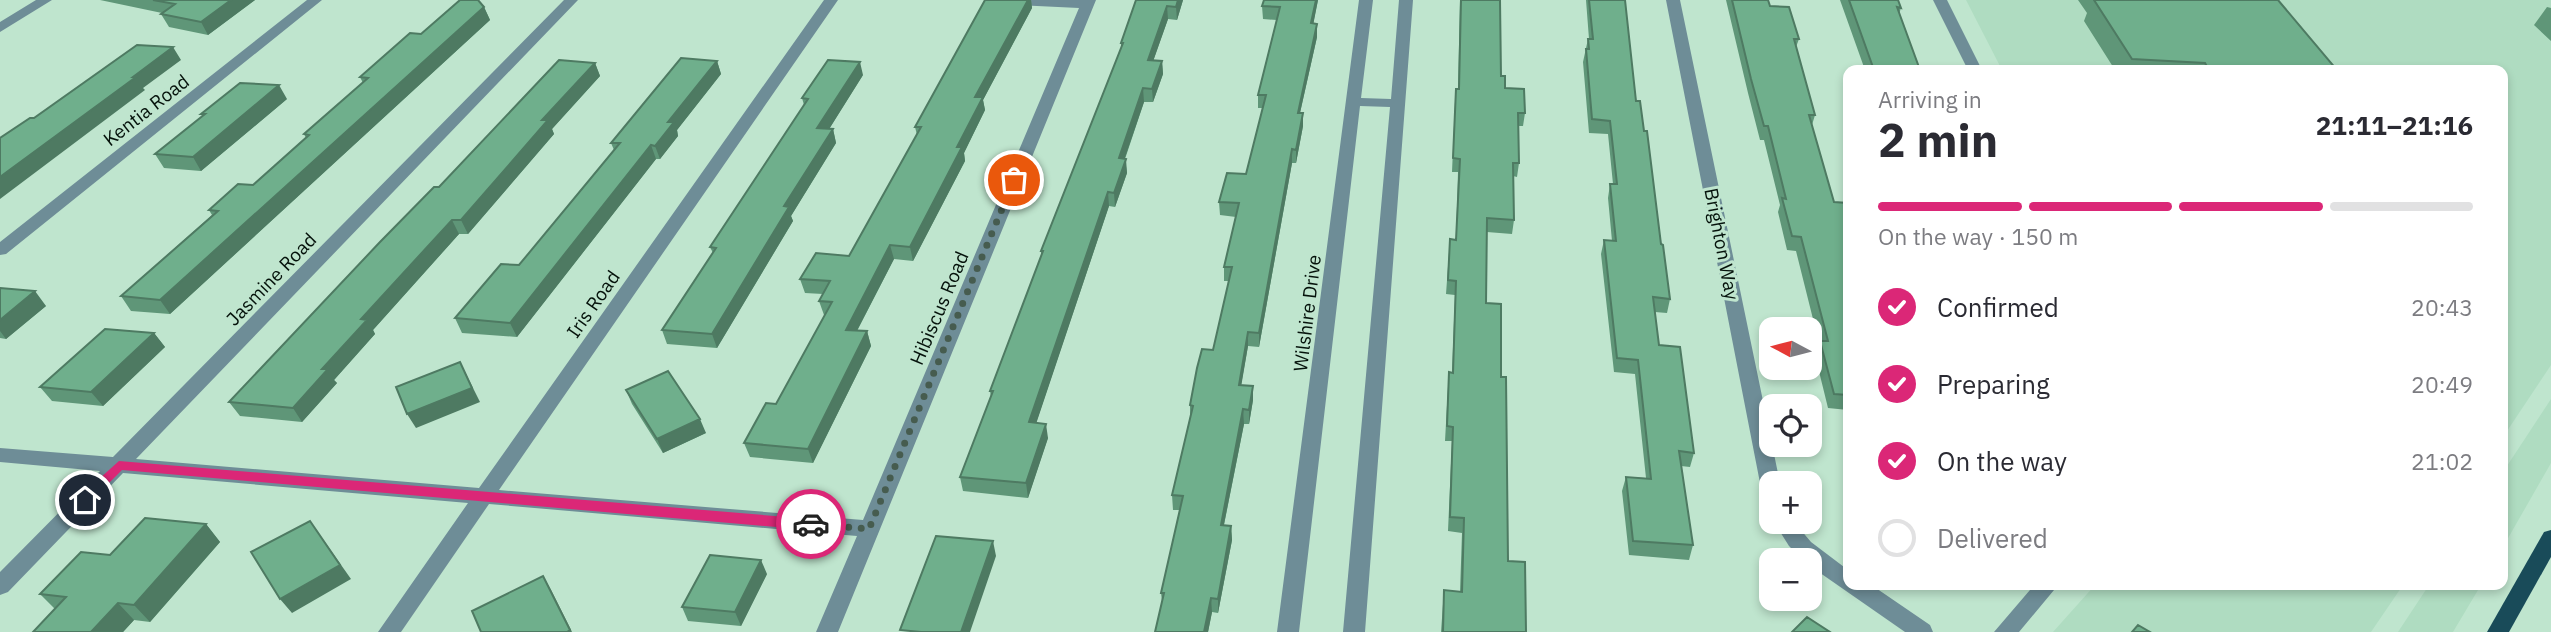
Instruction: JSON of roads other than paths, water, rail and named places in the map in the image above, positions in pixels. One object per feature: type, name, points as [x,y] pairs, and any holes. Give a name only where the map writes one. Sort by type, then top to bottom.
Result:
[{"type":"main road","points":[[2498,632],[2551,538]]},
{"type":"street","points":[[0,28],[45,0]]},
{"type":"street","name":"Kentia Road","points":[[0,250],[316,0]]},
{"type":"street","name":"Jasmine Road","points":[[0,586],[572,0]]},
{"type":"street","name":"Iris Road","points":[[389,632],[831,0]]},
{"type":"street","points":[[998,0],[1088,3]]},
{"type":"street","name":"Wilshire Drive","points":[[1288,632],[1366,0]]},
{"type":"street","points":[[1354,632],[1406,0]]},
{"type":"street","name":"Brighton Way","points":[[1673,0],[1768,471]]},
{"type":"street","points":[[1940,0],[1972,65]]},
{"type":"street","name":"Hibiscus Road","points":[[827,632],[1088,3]]},
{"type":"street","points":[[1354,102],[1397,103]]},
{"type":"street","points":[[0,455],[869,529]]},
{"type":"street","points":[[1794,534],[1811,556],[1843,578]]},
{"type":"street","points":[[1862,590],[1922,632]]},
{"type":"street","points":[[2005,632],[2044,590]]}]
